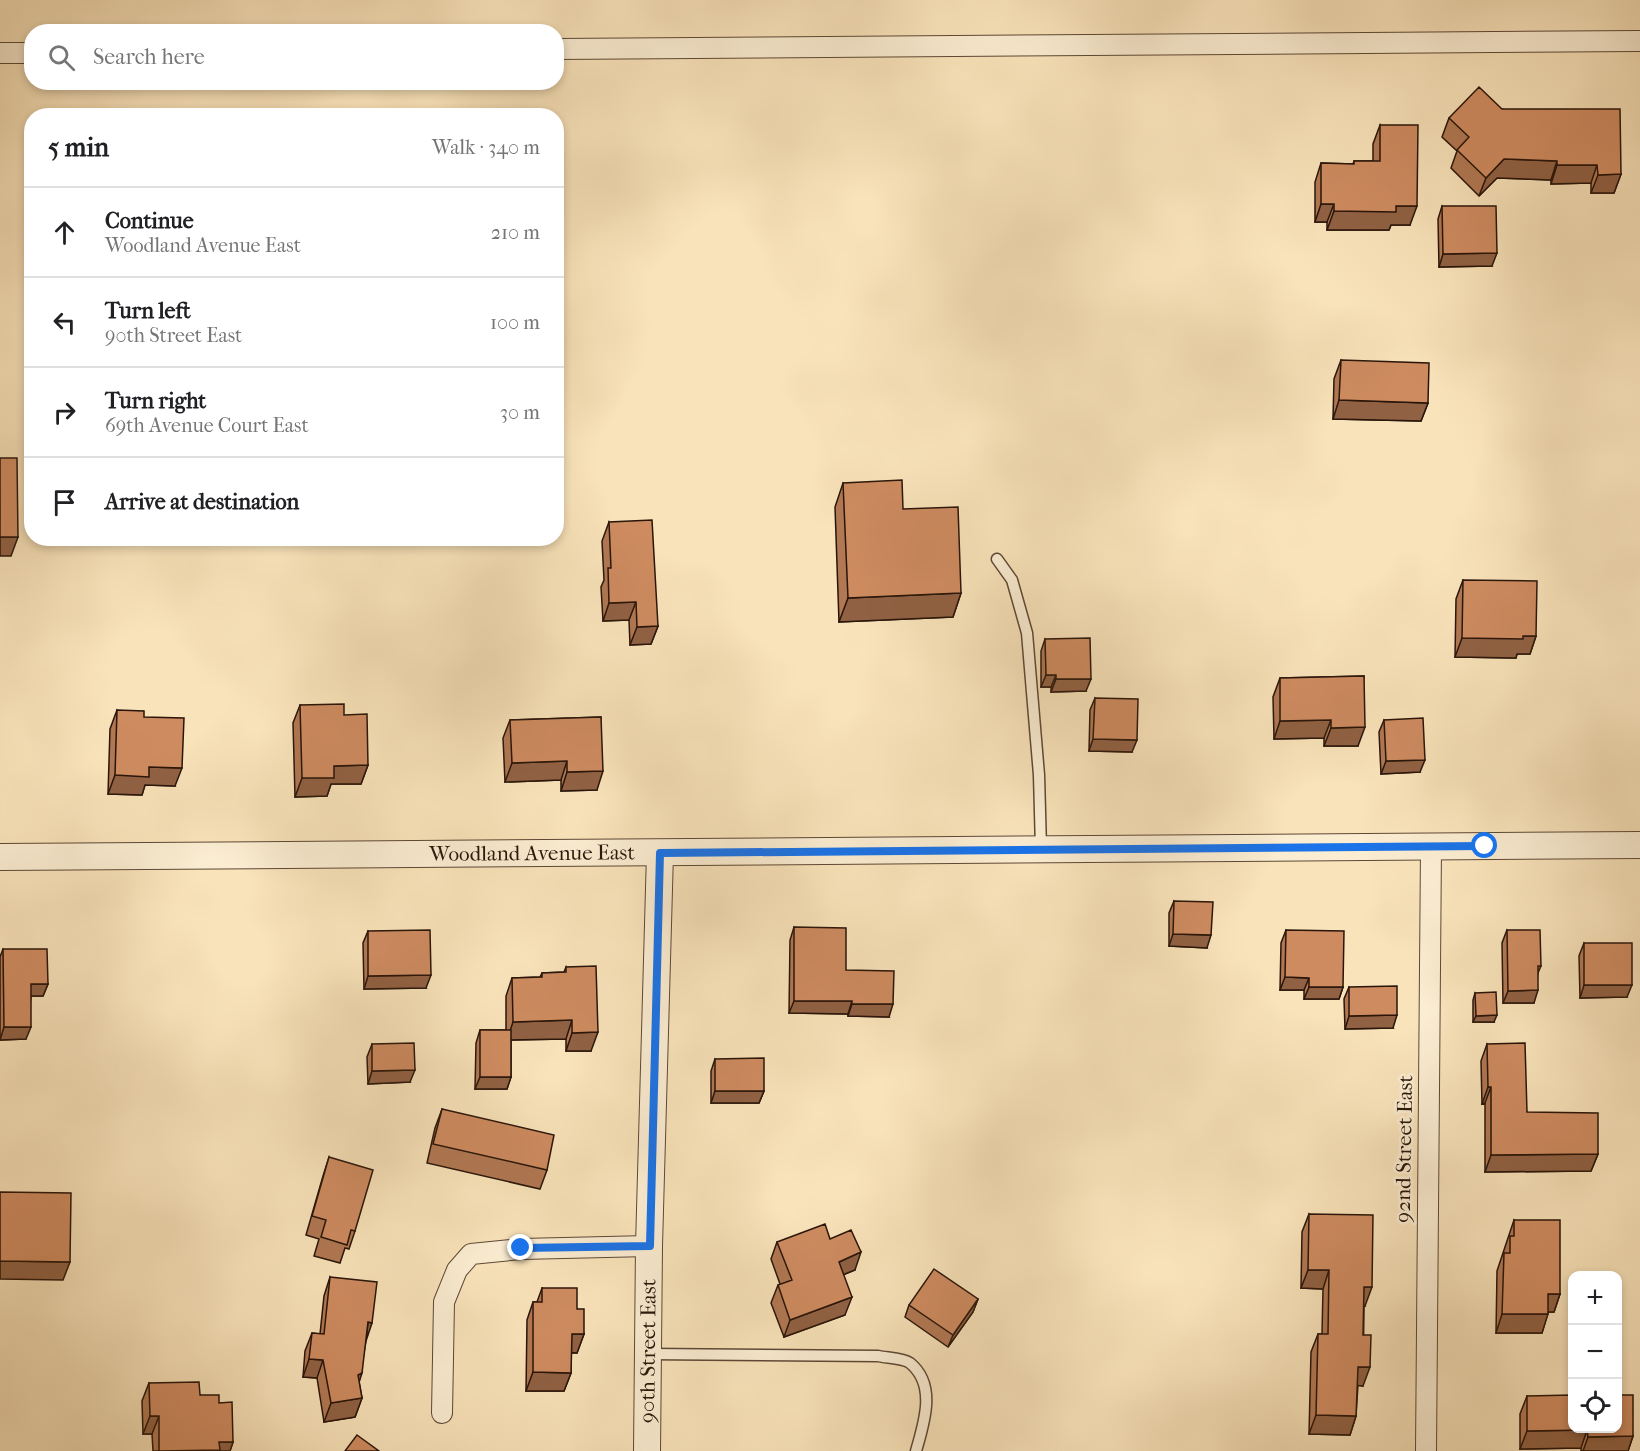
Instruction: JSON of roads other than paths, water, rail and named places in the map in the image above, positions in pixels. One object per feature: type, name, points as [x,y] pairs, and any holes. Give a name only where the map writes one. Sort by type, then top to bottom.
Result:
[{"type":"street","points":[[564,49],[1640,41]]},
{"type":"street","points":[[0,53],[24,53]]},
{"type":"street","name":"Woodland Avenue East","points":[[0,857],[1640,845]]},
{"type":"street","name":"92nd Street East","points":[[1426,1451],[1431,847]]},
{"type":"street","name":"90th Street East","points":[[647,1451],[660,853]]},
{"type":"street","points":[[442,1413],[444,1302],[457,1270],[471,1254],[521,1248],[650,1246]]},
{"type":"lane","points":[[997,559],[1012,580],[1027,633],[1039,775],[1041,850]]},
{"type":"lane","points":[[648,1354],[878,1356],[909,1362],[924,1379],[927,1402],[916,1451]]}]
